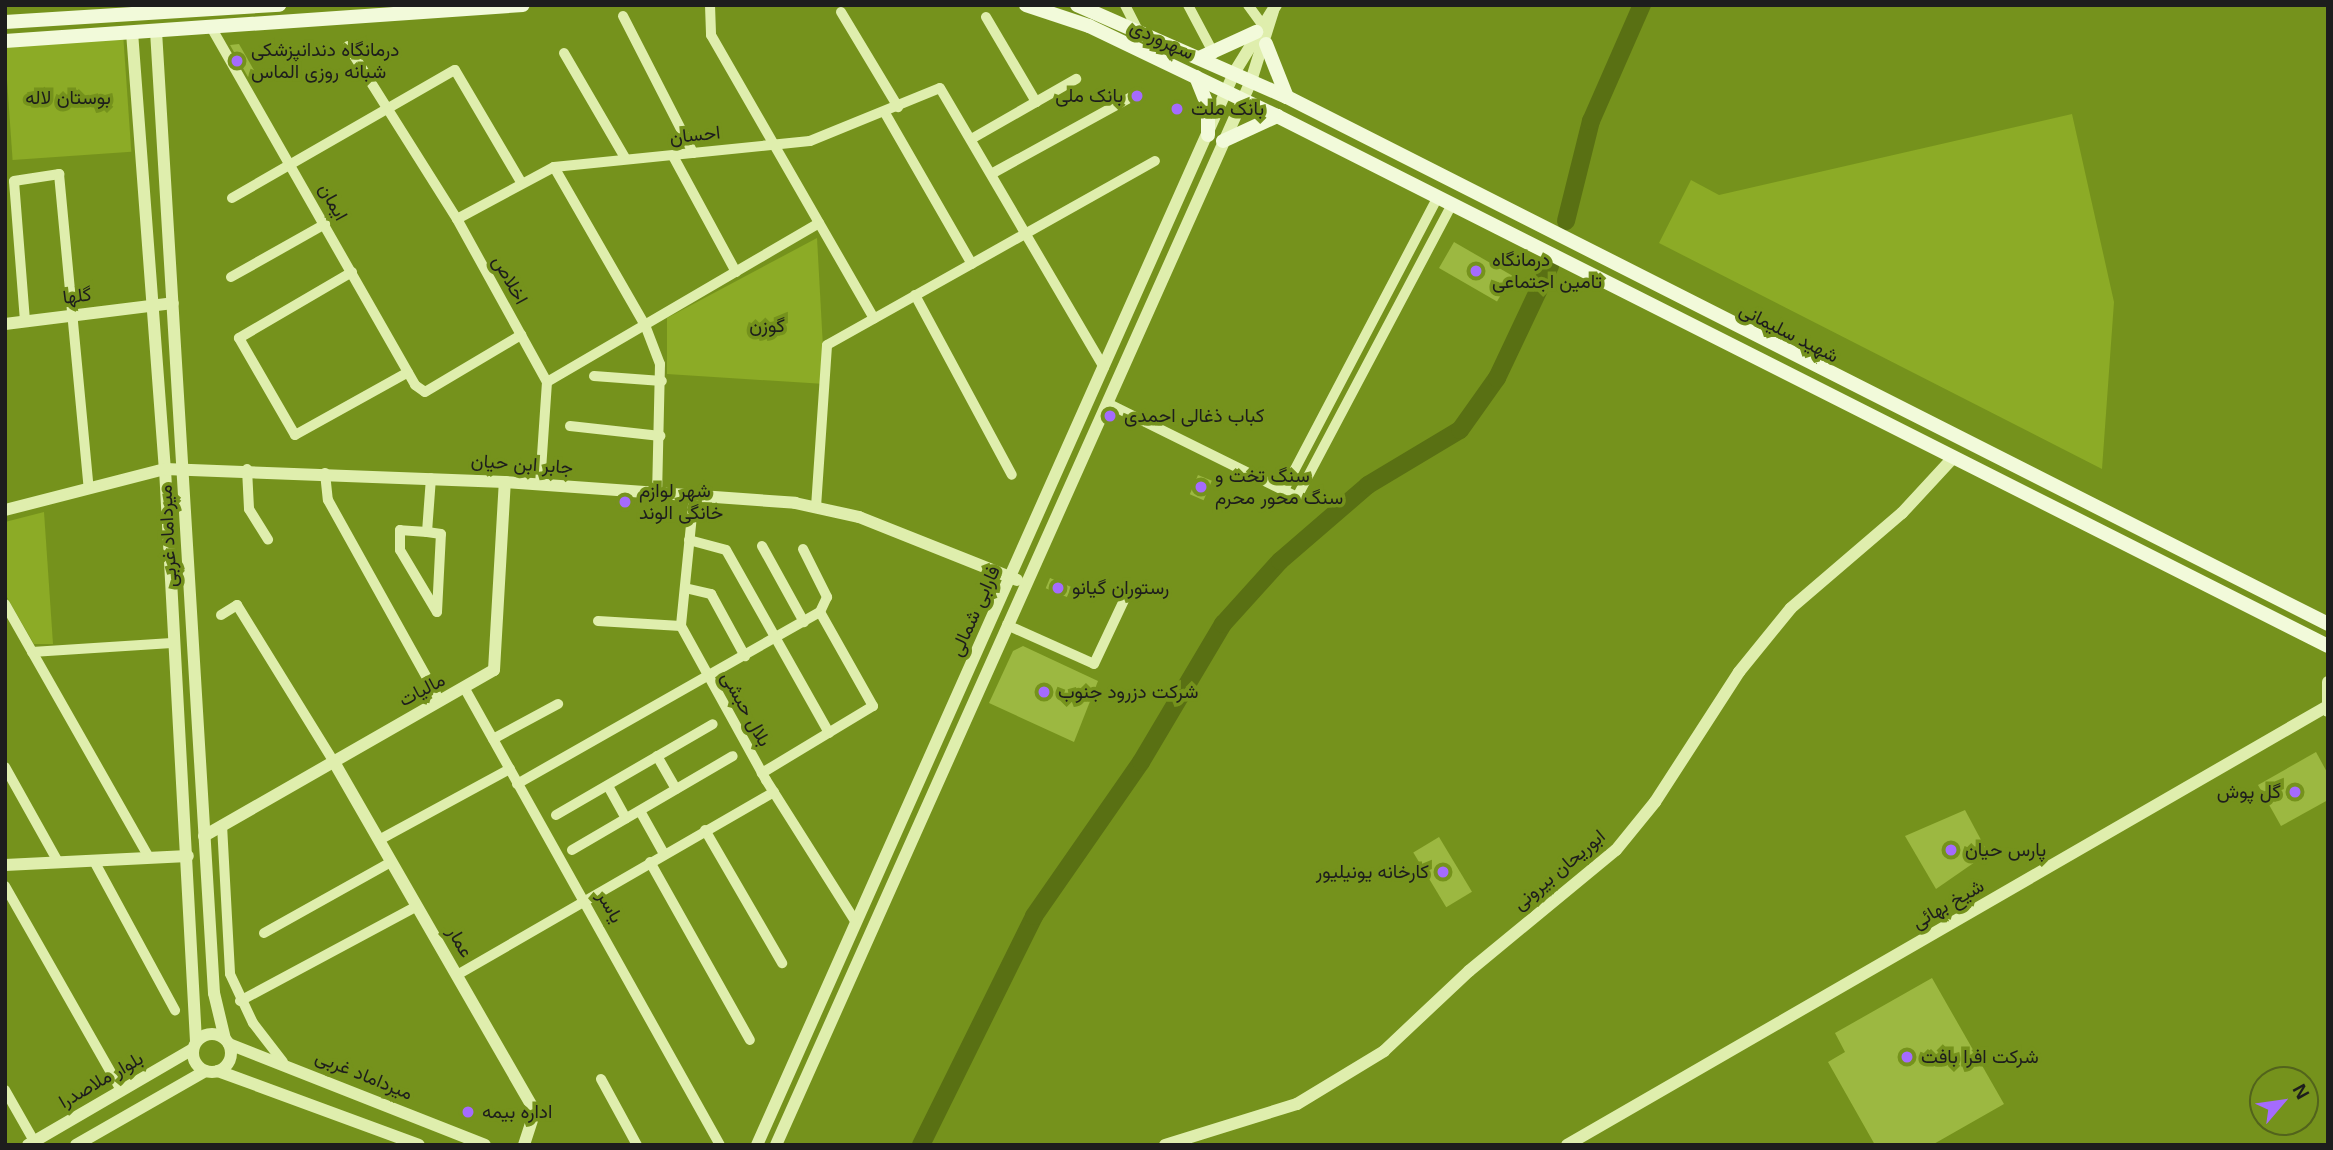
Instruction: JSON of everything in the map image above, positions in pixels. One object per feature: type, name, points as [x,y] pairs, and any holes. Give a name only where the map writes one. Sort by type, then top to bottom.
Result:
[{"type":"main road","points":[[279,5],[129,9],[7,22],[8,41],[523,5]]},
{"type":"main road","name":"سهروردی","points":[[1026,5],[1089,26],[1242,99]]},
{"type":"main road","name":"سهروردی","points":[[1077,5],[1140,33],[1207,56],[1234,74]]},
{"type":"main road","points":[[1207,56],[1258,28]]},
{"type":"main road","points":[[1266,44],[1287,97]]},
{"type":"main road","name":"شهید سلیمانی","points":[[1234,74],[1287,97],[2328,624]]},
{"type":"main road","points":[[1196,77],[1208,107],[1206,140]]},
{"type":"main road","name":"شهید سلیمانی","points":[[1242,99],[1951,460],[2328,646]]},
{"type":"main road","points":[[1220,148],[1277,116]]},
{"type":"street","points":[[709,5],[711,35],[874,318]]},
{"type":"street","points":[[1125,5],[1140,33]]},
{"type":"street","points":[[1188,5],[1207,56]]},
{"type":"street","points":[[1248,5],[1258,28]]},
{"type":"street","points":[[1234,74],[1258,28],[1275,7]]},
{"type":"street","points":[[1251,81],[1266,44],[1275,7]]},
{"type":"street","points":[[841,12],[898,107]]},
{"type":"street","points":[[624,16],[693,153]]},
{"type":"street","points":[[986,17],[1036,102]]},
{"type":"street","name":"ایمان","points":[[211,27],[293,165],[408,372],[425,392],[521,335]]},
{"type":"street","name":"میرداماد غربی","points":[[156,31],[214,993],[227,1041],[485,1145]]},
{"type":"street","name":"میرداماد غربی","points":[[132,32],[165,469],[172,643],[188,856],[194,1045]]},
{"type":"street","name":"اخلاص","points":[[348,46],[457,219],[547,382]]},
{"type":"street","points":[[564,53],[625,158]]},
{"type":"street","points":[[232,198],[455,70],[521,183]]},
{"type":"street","name":"فارابی شمالی","points":[[757,1145],[854,919],[1011,578],[1234,74]]},
{"type":"street","points":[[1076,79],[973,138],[1104,368]]},
{"type":"street","name":"فارابی شمالی","points":[[776,1145],[1251,81]]},
{"type":"street","name":"احسان","points":[[457,219],[554,167],[810,141],[885,113],[940,88],[973,138]]},
{"type":"street","points":[[993,173],[1133,96]]},
{"type":"street","points":[[885,113],[972,264]]},
{"type":"street","points":[[1206,140],[1220,148]]},
{"type":"street","points":[[673,156],[736,272]]},
{"type":"street","points":[[816,507],[827,345],[1155,160]]},
{"type":"street","points":[[554,167],[645,325],[662,381],[657,493]]},
{"type":"street","points":[[25,321],[14,181],[59,174],[89,489]]},
{"type":"street","points":[[1284,490],[1438,197]]},
{"type":"street","points":[[1107,403],[1297,496],[1452,204]]},
{"type":"street","points":[[1427,217],[1441,225]]},
{"type":"street","points":[[540,484],[547,382],[819,223]]},
{"type":"street","points":[[231,277],[325,224]]},
{"type":"street","points":[[352,272],[239,338],[295,435],[408,372]]},
{"type":"street","points":[[915,295],[1012,475]]},
{"type":"street","name":"گلها","points":[[5,324],[173,303]]},
{"type":"street","points":[[1381,306],[1394,313]]},
{"type":"street","points":[[594,376],[662,381]]},
{"type":"street","points":[[570,426],[660,436]]},
{"type":"street","name":"ابوریحان بیرونی","points":[[1165,1145],[1297,1104],[1384,1051],[1469,971],[1616,850],[1655,802],[1739,672],[1791,608],[1902,513],[1951,460]]},
{"type":"street","name":"جابر ابن حیان","points":[[5,510],[165,469],[247,469],[431,478],[694,495],[816,507],[859,517],[1026,584]]},
{"type":"street","points":[[247,469],[249,509],[268,540]]},
{"type":"street","points":[[325,473],[328,500],[440,701]]},
{"type":"street","points":[[427,531],[431,478]]},
{"type":"street","name":"مالیات","points":[[204,836],[494,670],[505,482]]},
{"type":"street","points":[[597,621],[681,626],[694,495]]},
{"type":"street","points":[[400,530],[427,531],[441,534],[437,612],[400,550],[400,530]]},
{"type":"street","points":[[690,540],[726,550],[829,733]]},
{"type":"street","points":[[762,546],[803,622]]},
{"type":"street","points":[[517,783],[709,678],[820,612],[827,597],[803,549]]},
{"type":"street","points":[[685,588],[711,594],[745,656]]},
{"type":"street","points":[[1007,625],[1094,664],[1126,596]]},
{"type":"street","points":[[5,604],[149,858]]},
{"type":"street","points":[[221,615],[237,605],[334,762]]},
{"type":"street","points":[[762,773],[873,706],[820,612]]},
{"type":"street","name":"بلال حبشی","points":[[681,626],[762,773],[854,919]]},
{"type":"street","points":[[32,652],[172,643]]},
{"type":"street","name":"شیخ بهائی","points":[[1567,1145],[2327,709],[2328,682]]},
{"type":"street","name":"یاسر","points":[[465,689],[585,897],[720,1145]]},
{"type":"street","points":[[493,739],[558,704]]},
{"type":"street","points":[[556,815],[713,724]]},
{"type":"street","points":[[572,850],[733,755]]},
{"type":"street","points":[[657,756],[676,789]]},
{"type":"street","name":"عمار","points":[[334,762],[536,1111],[524,1145]]},
{"type":"street","points":[[5,767],[58,862]]},
{"type":"street","points":[[379,840],[510,769]]},
{"type":"street","points":[[608,786],[626,818]]},
{"type":"street","points":[[457,975],[585,897],[774,792]]},
{"type":"street","points":[[639,811],[664,854]]},
{"type":"street","points":[[222,825],[230,974],[240,1000],[283,1062]]},
{"type":"street","points":[[705,831],[782,963]]},
{"type":"street","points":[[5,865],[188,856]]},
{"type":"street","points":[[94,861],[175,1010]]},
{"type":"street","points":[[264,933],[391,862]]},
{"type":"street","points":[[650,862],[750,1040]]},
{"type":"street","points":[[5,886],[121,1090]]},
{"type":"street","points":[[240,1000],[417,906]]},
{"type":"street","points":[[76,1145],[212,1071],[230,1056],[227,1041],[209,1034],[194,1045],[195,1062],[212,1071],[419,1145]]},
{"type":"street","name":"بلوار ملاصدرا","points":[[31,1143],[194,1045]]},
{"type":"street","points":[[601,1079],[637,1145]]},
{"type":"street","points":[[5,1090],[31,1143]]},
{"type":"green space","name":"بوستان لاله","points":[[123,33],[131,152],[13,160],[5,41]]},
{"type":"green space","points":[[2072,114],[2114,302],[2102,469],[1659,243],[1691,180],[1719,195]]},
{"type":"green space","name":"گوزن","points":[[817,238],[825,384],[667,374],[667,318]]},
{"type":"green space","points":[[44,512],[53,644],[34,644],[5,594],[5,522]]},
{"type":"building","points":[[239,44],[255,72],[248,77],[230,45]]},
{"type":"building","name":"درمانگاه تامین اجتماعی","points":[[1454,242],[1512,276],[1497,301],[1439,268]]},
{"type":"building","name":"سنگ تخت و سنگ محور محرم","points":[[1198,475],[1212,481],[1204,500],[1190,494]]},
{"type":"building","name":"رستوران گیانو","points":[[1050,578],[1071,587],[1067,597],[1046,588]]},
{"type":"building","name":"شرکت دزرود جنوب","points":[[1023,646],[1098,681],[1074,742],[989,703],[1013,651]]},
{"type":"building","name":"گل پوش","points":[[2316,752],[2328,774],[2328,800],[2281,826],[2258,785]]},
{"type":"building","name":"پارس حیان","points":[[1965,810],[1988,853],[1936,889],[1905,836]]},
{"type":"building","name":"کارخانه یونیلیور","points":[[1439,837],[1472,892],[1446,907],[1413,852]]},
{"type":"building","name":"شرکت افرا بافت","points":[[1932,978],[2004,1104],[1932,1145],[1875,1145],[1828,1062],[1845,1052],[1835,1033]]},
{"type":"waterway","points":[[1566,221],[1591,121],[1642,5]]},
{"type":"waterway","points":[[921,1145],[1034,916],[1141,762],[1223,624],[1280,561],[1368,485],[1460,430],[1497,378],[1550,266]]},
{"type":"place","name":"درمانگاه دندان‍‍پزشکی شبانه روزی الماس","points":[[237,61]]},
{"type":"place","name":"بانک ملی","points":[[1137,96]]},
{"type":"place","name":"بانک ملت","points":[[1177,109]]},
{"type":"place","name":"درمانگاه تامین اجتماعی","points":[[1476,271]]},
{"type":"place","name":"کباب ذغالی احمدی","points":[[1110,416]]},
{"type":"place","name":"سنگ تخت و سنگ محور محرم","points":[[1201,487]]},
{"type":"place","name":"شهر لوازم خانگی الوند","points":[[625,502]]},
{"type":"place","name":"رستوران گیانو","points":[[1058,588]]},
{"type":"place","name":"شرکت دزرود جنوب","points":[[1044,692]]},
{"type":"place","name":"گل پوش","points":[[2295,792]]},
{"type":"place","name":"پارس حیان","points":[[1951,850]]},
{"type":"place","name":"کارخانه یونیلیور","points":[[1443,872]]},
{"type":"place","name":"شرکت افرا بافت","points":[[1907,1057]]},
{"type":"place","name":"اداره بیمه","points":[[468,1112]]}]
